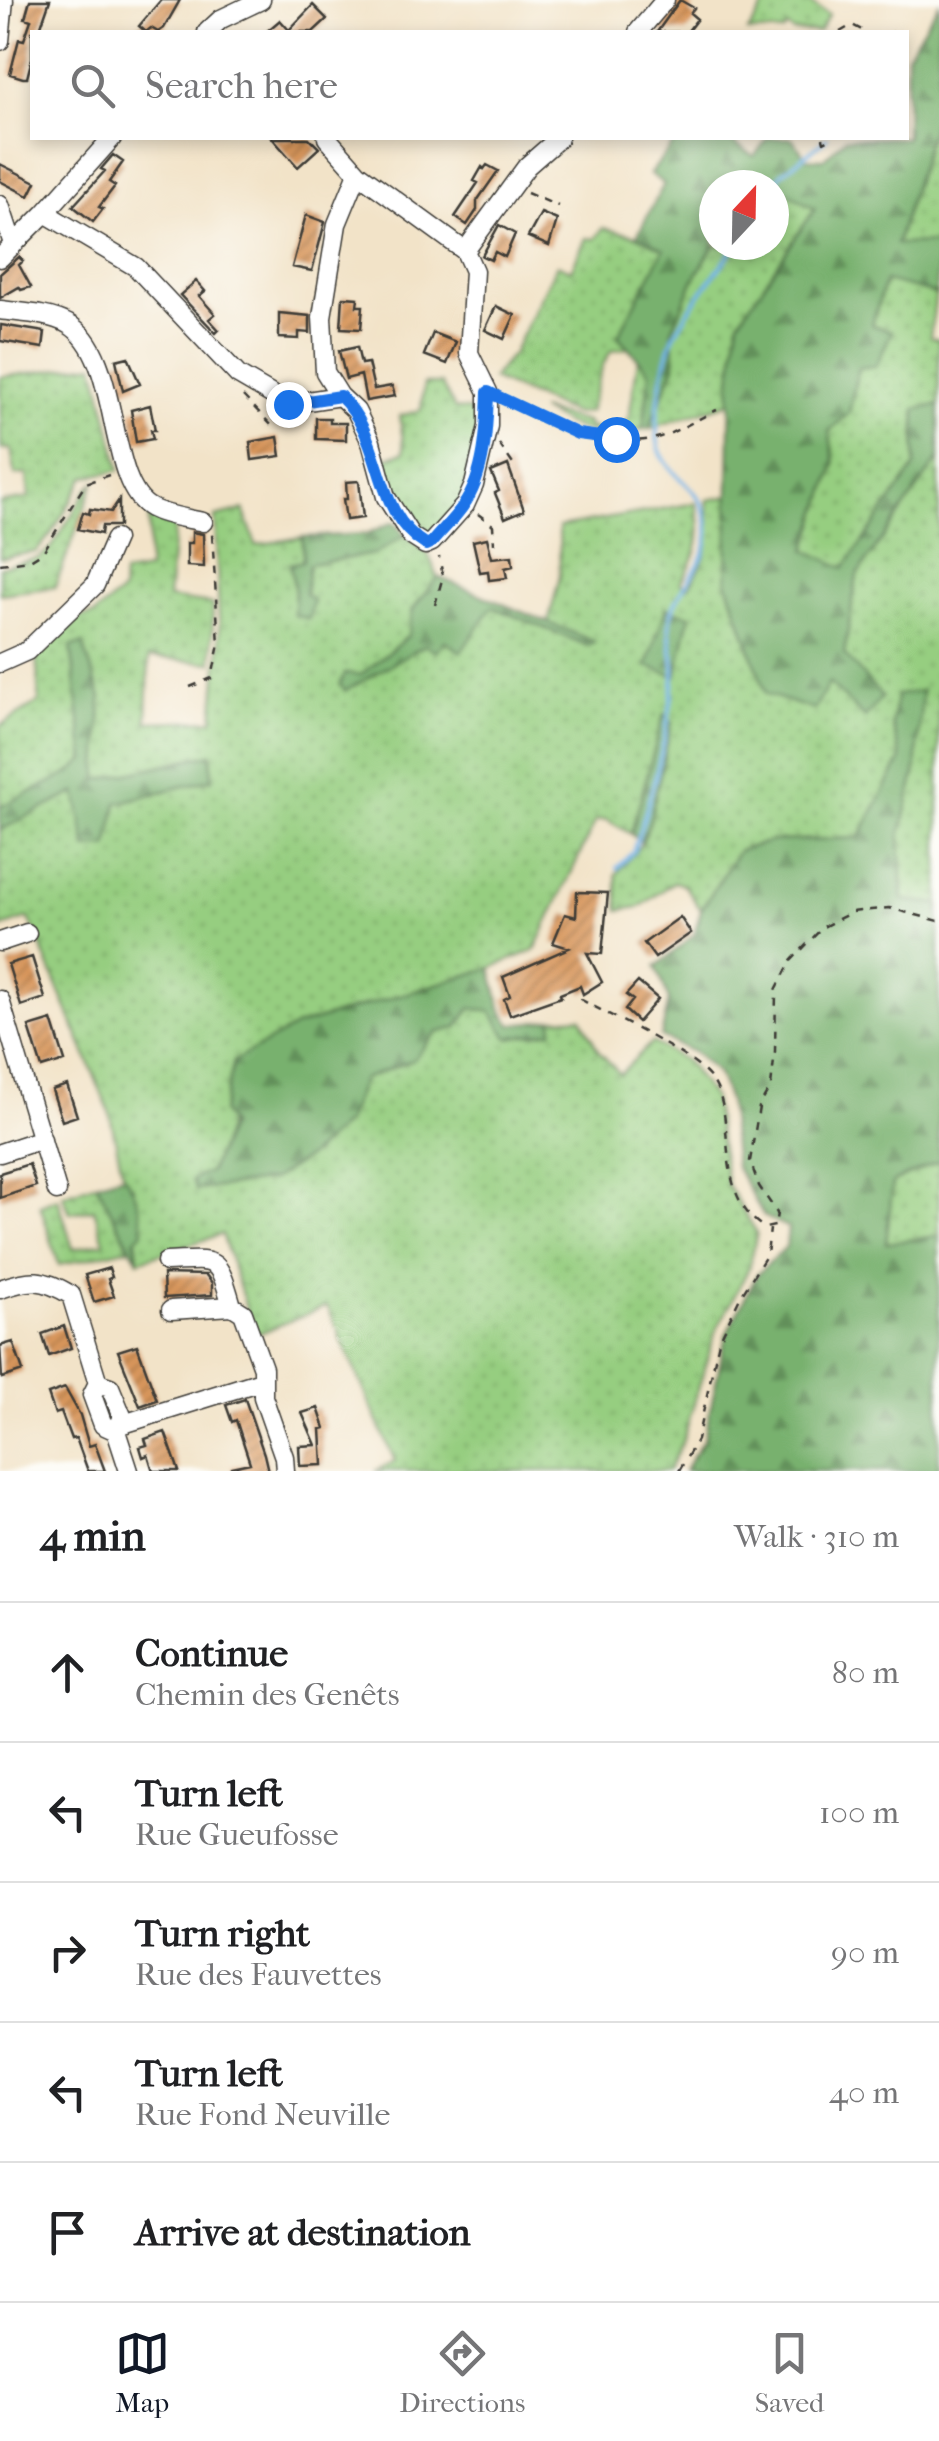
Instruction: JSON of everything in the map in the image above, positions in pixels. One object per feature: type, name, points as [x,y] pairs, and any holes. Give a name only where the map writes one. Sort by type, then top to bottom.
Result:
[{"type":"street","points":[[0,42],[4,0]]},
{"type":"street","points":[[209,30],[221,19],[262,0]]},
{"type":"street","points":[[640,30],[665,0]]},
{"type":"street","points":[[7,251],[110,140]]},
{"type":"street","points":[[329,140],[358,173],[465,251],[474,271],[469,353],[488,392],[488,426],[474,485],[464,505],[429,543],[410,536],[386,497],[371,442],[356,411],[340,396],[325,372],[322,317],[337,224],[358,173]]},
{"type":"street","points":[[465,251],[527,166],[557,140]]},
{"type":"street","points":[[0,205],[7,251]]},
{"type":"street","points":[[45,213],[136,267],[238,375],[288,404],[340,396]]},
{"type":"street","points":[[0,310],[69,324],[86,342],[108,391],[132,490],[149,507],[202,522]]},
{"type":"street","points":[[0,662],[28,651],[95,585],[115,539]]},
{"type":"street","points":[[0,942],[27,934]]},
{"type":"street","points":[[0,1000],[57,1191]]},
{"type":"street","points":[[0,1153],[42,1139]]},
{"type":"street","points":[[166,1262],[210,1260],[221,1268],[263,1368],[263,1397],[286,1471]]},
{"type":"street","points":[[0,1290],[22,1282],[48,1281],[71,1296],[98,1383],[92,1395],[103,1425],[118,1428],[261,1381]]},
{"type":"street","points":[[171,1310],[237,1309]]},
{"type":"street","points":[[118,1428],[130,1471]]},
{"type":"path","points":[[512,187],[558,206]]},
{"type":"path","points":[[238,375],[243,396],[274,428]]},
{"type":"path","points":[[488,392],[578,434],[616,439],[659,437],[716,410]]},
{"type":"path","points":[[488,426],[517,470]]},
{"type":"path","points":[[0,564],[30,560],[43,552],[86,483],[125,469]]},
{"type":"path","points":[[464,505],[493,525],[494,544]]},
{"type":"path","points":[[190,687],[212,678],[219,644],[212,522],[202,522]]},
{"type":"path","points":[[429,543],[443,576],[434,605]]},
{"type":"path","points":[[580,999],[694,1063],[712,1080],[719,1096],[728,1166],[739,1196],[752,1220],[765,1228],[775,1226],[777,1213],[758,1186],[750,1162],[759,1107],[771,1086],[776,1052],[776,990],[792,961],[823,927],[852,912],[889,908],[939,920]]},
{"type":"path","points":[[680,1471],[697,1440],[719,1340],[767,1254],[770,1227]]},
{"type":"green space","points":[[768,0],[805,0],[829,15],[820,30],[749,30]]},
{"type":"green space","points":[[939,3],[939,104],[896,244],[939,243],[936,294],[885,281],[872,325],[892,331],[876,366],[858,368],[849,413],[829,431],[835,464],[806,550],[844,568],[915,467],[916,409],[939,405],[939,458],[857,575],[844,654],[882,697],[865,718],[829,683],[814,710],[766,694],[727,582],[731,378],[739,321],[780,260],[789,260],[789,247],[815,209],[789,194],[789,170],[699,170],[699,260],[705,260],[672,330],[675,365],[649,429],[643,429],[650,372],[618,336],[664,249],[637,236],[664,184],[650,174],[676,140],[729,140],[754,156],[766,140],[793,140],[806,158],[824,159],[843,140],[909,140],[909,51]]},
{"type":"green space","points":[[938,109],[939,243],[896,245]]},
{"type":"green space","points":[[789,193],[815,209],[789,247]]},
{"type":"green space","points":[[603,228],[665,248],[618,336],[628,348],[611,351],[589,412],[575,414],[492,379],[513,353],[557,264],[571,270],[586,238],[595,239]]},
{"type":"green space","points":[[705,260],[780,260],[739,321],[730,402],[649,429],[675,365],[672,331]]},
{"type":"green space","points":[[885,280],[936,294],[930,337],[939,340],[939,405],[916,409],[915,467],[844,569],[806,550],[835,464],[829,431],[849,413],[858,368],[891,331],[872,325]]},
{"type":"green space","points":[[638,359],[650,372],[643,429],[613,434],[589,432],[540,410],[586,422],[590,428],[617,430],[629,418]]},
{"type":"green space","points":[[95,364],[120,470],[85,477],[52,533],[36,552],[0,558],[0,503],[29,498],[27,474],[15,475],[11,449],[1,449],[0,377]]},
{"type":"green space","points":[[424,384],[441,384],[455,409],[483,412],[460,509],[425,540],[400,513],[384,459],[404,452],[400,416],[421,410]]},
{"type":"green space","points":[[939,458],[939,904],[903,900],[900,837],[916,769],[921,691],[892,723],[901,759],[859,838],[771,841],[738,851],[701,910],[684,885],[674,882],[640,907],[619,910],[616,874],[642,843],[650,820],[664,715],[631,834],[607,820],[596,820],[535,950],[491,968],[297,1026],[235,1061],[227,1128],[216,1158],[197,1190],[272,1180],[311,1155],[346,1122],[363,1079],[413,1060],[436,1033],[457,1028],[471,1008],[492,1012],[509,1038],[552,1031],[553,1019],[581,1017],[598,1050],[620,1074],[652,1042],[686,1061],[713,1098],[727,1185],[757,1233],[749,1268],[715,1333],[683,1440],[668,1471],[375,1471],[395,1461],[327,1306],[255,1335],[222,1234],[138,1261],[133,1187],[123,1175],[109,1111],[38,939],[29,918],[0,928],[0,830],[77,792],[87,848],[116,803],[212,779],[211,754],[97,781],[101,698],[71,647],[85,760],[70,773],[0,807],[0,726],[39,702],[36,651],[66,620],[94,615],[122,592],[123,574],[148,570],[149,513],[175,521],[168,598],[213,604],[212,663],[149,657],[147,722],[213,720],[220,643],[215,517],[244,510],[256,545],[303,537],[303,561],[290,564],[294,615],[304,595],[309,564],[375,554],[405,535],[428,554],[438,577],[413,609],[409,636],[345,691],[425,645],[445,641],[492,607],[594,642],[548,623],[560,576],[559,527],[696,503],[698,544],[681,582],[688,587],[707,546],[707,500],[729,496],[727,582],[766,693],[844,655],[857,575]]},
{"type":"green space","points":[[94,483],[55,587],[0,594],[0,567],[39,558],[52,547]]},
{"type":"green space","points":[[394,522],[405,535],[375,554],[309,564],[305,594],[313,600],[309,619],[294,615],[290,564],[303,561],[303,537],[366,534]]},
{"type":"green space","points":[[438,577],[595,642],[589,646],[492,607],[461,652],[445,641],[436,651],[425,645],[345,691],[340,685],[345,673],[361,675],[408,636],[413,609]]},
{"type":"green space","points":[[666,608],[690,615],[676,676],[647,666]]},
{"type":"green space","points":[[83,644],[101,698],[98,780],[211,754],[212,779],[117,803],[108,847],[87,848],[76,792],[0,830],[0,807],[70,773],[85,760],[71,646]]},
{"type":"green space","points":[[922,691],[916,769],[900,837],[903,900],[939,904],[939,1161],[893,1182],[886,1243],[939,1236],[939,1471],[684,1471],[704,1439],[726,1335],[757,1274],[786,1247],[788,1228],[764,1216],[735,1166],[728,1101],[718,1074],[695,1053],[661,1037],[669,1000],[656,967],[694,935],[701,910],[738,851],[771,841],[859,838],[901,759],[892,723],[897,695]]},
{"type":"green space","points":[[664,714],[672,722],[642,843],[631,834]]},
{"type":"green space","points":[[491,968],[501,1008],[511,1025],[553,1019],[552,1031],[508,1038],[492,1012],[471,1008],[456,1028],[436,1033],[413,1060],[363,1079],[346,1122],[311,1155],[272,1180],[196,1190],[192,1180],[210,1171],[230,1125],[222,1112],[234,1061],[297,1026]]},
{"type":"green space","points":[[939,1161],[939,1236],[886,1244],[892,1182]]},
{"type":"green space","points":[[123,1175],[141,1216],[143,1232],[135,1241],[138,1261],[96,1183]]},
{"type":"green space","points":[[96,1183],[130,1248],[59,1265],[40,1205],[58,1198],[73,1249],[104,1242],[94,1209],[70,1213],[63,1195]]},
{"type":"building","points":[[30,0],[50,0],[40,30],[30,30],[30,66],[27,78],[23,78],[10,74],[19,39],[24,40],[31,20],[25,18]]},
{"type":"building","points":[[161,0],[180,0],[161,30],[144,30],[139,26]]},
{"type":"building","points":[[680,0],[694,8],[690,13],[697,19],[689,30],[658,30]]},
{"type":"building","points":[[313,5],[327,19],[315,30],[289,30]]},
{"type":"building","points":[[280,20],[289,30],[268,30]]},
{"type":"building","points":[[274,140],[311,140],[319,148],[298,167]]},
{"type":"building","points":[[113,155],[123,162],[109,182],[115,186],[93,222],[73,206],[105,171],[101,169]]},
{"type":"building","points":[[0,164],[36,182],[29,196],[0,181]]},
{"type":"building","points":[[487,165],[498,171],[477,201],[477,210],[467,225],[455,217],[478,183],[474,181],[482,167]]},
{"type":"building","points":[[541,213],[557,220],[549,246],[528,237]]},
{"type":"building","points":[[306,215],[325,222],[312,271],[292,267]]},
{"type":"building","points":[[499,225],[515,234],[505,257],[495,252],[491,260],[482,256]]},
{"type":"building","points":[[19,257],[31,287],[19,287],[0,298],[0,274]]},
{"type":"building","points":[[196,281],[205,291],[199,296],[215,314],[209,319],[219,330],[216,333],[180,295]]},
{"type":"building","points":[[343,297],[358,298],[357,306],[363,306],[361,329],[341,328]]},
{"type":"building","points":[[496,306],[515,315],[504,339],[485,330]]},
{"type":"building","points":[[279,313],[310,316],[310,333],[299,332],[299,339],[279,338]]},
{"type":"building","points":[[1,325],[45,332],[43,348],[0,341]]},
{"type":"building","points":[[433,333],[456,342],[447,364],[424,355]]},
{"type":"building","points":[[357,347],[361,364],[368,363],[374,389],[392,386],[395,396],[366,401],[361,375],[346,379],[339,351]]},
{"type":"building","points":[[128,357],[140,384],[123,391],[116,360]]},
{"type":"building","points":[[150,405],[153,439],[136,442],[131,410]]},
{"type":"building","points":[[316,418],[346,423],[346,440],[316,439]]},
{"type":"building","points":[[278,437],[281,456],[252,460],[250,442]]},
{"type":"building","points":[[508,465],[524,510],[505,518],[491,472]]},
{"type":"building","points":[[359,481],[363,518],[346,520],[346,482]]},
{"type":"building","points":[[119,500],[119,526],[102,526],[101,534],[78,529],[83,512],[111,512]]},
{"type":"building","points":[[192,532],[203,534],[204,567],[187,566],[187,543],[192,543]]},
{"type":"building","points":[[487,538],[492,558],[512,556],[513,566],[505,568],[507,578],[489,580],[488,571],[480,572],[473,541]]},
{"type":"building","points":[[577,892],[608,893],[602,954],[587,953],[602,982],[583,994],[580,986],[510,1015],[504,999],[510,996],[503,977],[569,948],[553,943],[565,914],[576,917]]},
{"type":"building","points":[[680,917],[691,933],[655,958],[644,943]]},
{"type":"building","points":[[32,957],[45,998],[21,1006],[8,964]]},
{"type":"building","points":[[638,982],[658,999],[638,1022],[625,1010],[633,1000],[626,995]]},
{"type":"building","points":[[52,1020],[65,1061],[42,1068],[29,1027]]},
{"type":"building","points":[[67,1085],[77,1116],[62,1121],[52,1090]]},
{"type":"building","points":[[29,1164],[36,1186],[0,1198],[0,1173]]},
{"type":"building","points":[[109,1268],[114,1296],[94,1302],[85,1275]]},
{"type":"building","points":[[163,1274],[206,1275],[212,1283],[212,1295],[164,1298]]},
{"type":"building","points":[[64,1326],[71,1348],[49,1356],[42,1334]]},
{"type":"building","points":[[13,1342],[23,1371],[2,1378],[0,1346]]},
{"type":"building","points":[[137,1345],[157,1400],[140,1406],[118,1351]]},
{"type":"building","points":[[65,1388],[80,1415],[89,1446],[95,1444],[105,1471],[88,1471],[61,1412],[55,1414],[48,1394]]},
{"type":"building","points":[[245,1399],[268,1471],[231,1471],[231,1467],[250,1463],[236,1420],[232,1422],[226,1405]]},
{"type":"building","points":[[318,1408],[325,1428],[321,1429],[323,1465],[300,1466],[299,1446],[316,1445],[302,1413]]},
{"type":"building","points":[[165,1432],[179,1471],[153,1471],[148,1455],[143,1457],[140,1447],[147,1445],[145,1439]]},
{"type":"waterway","points":[[786,170],[824,140]]},
{"type":"waterway","points":[[617,868],[633,852],[664,739],[674,673],[670,633],[673,607],[707,542],[702,503],[667,464],[658,442],[663,375],[681,322],[725,260]]},
{"type":"route","points":[[288,404],[340,396],[356,411],[371,442],[386,497],[410,536],[426,545],[464,505],[474,485],[488,426],[488,392],[578,434],[616,439]]}]
